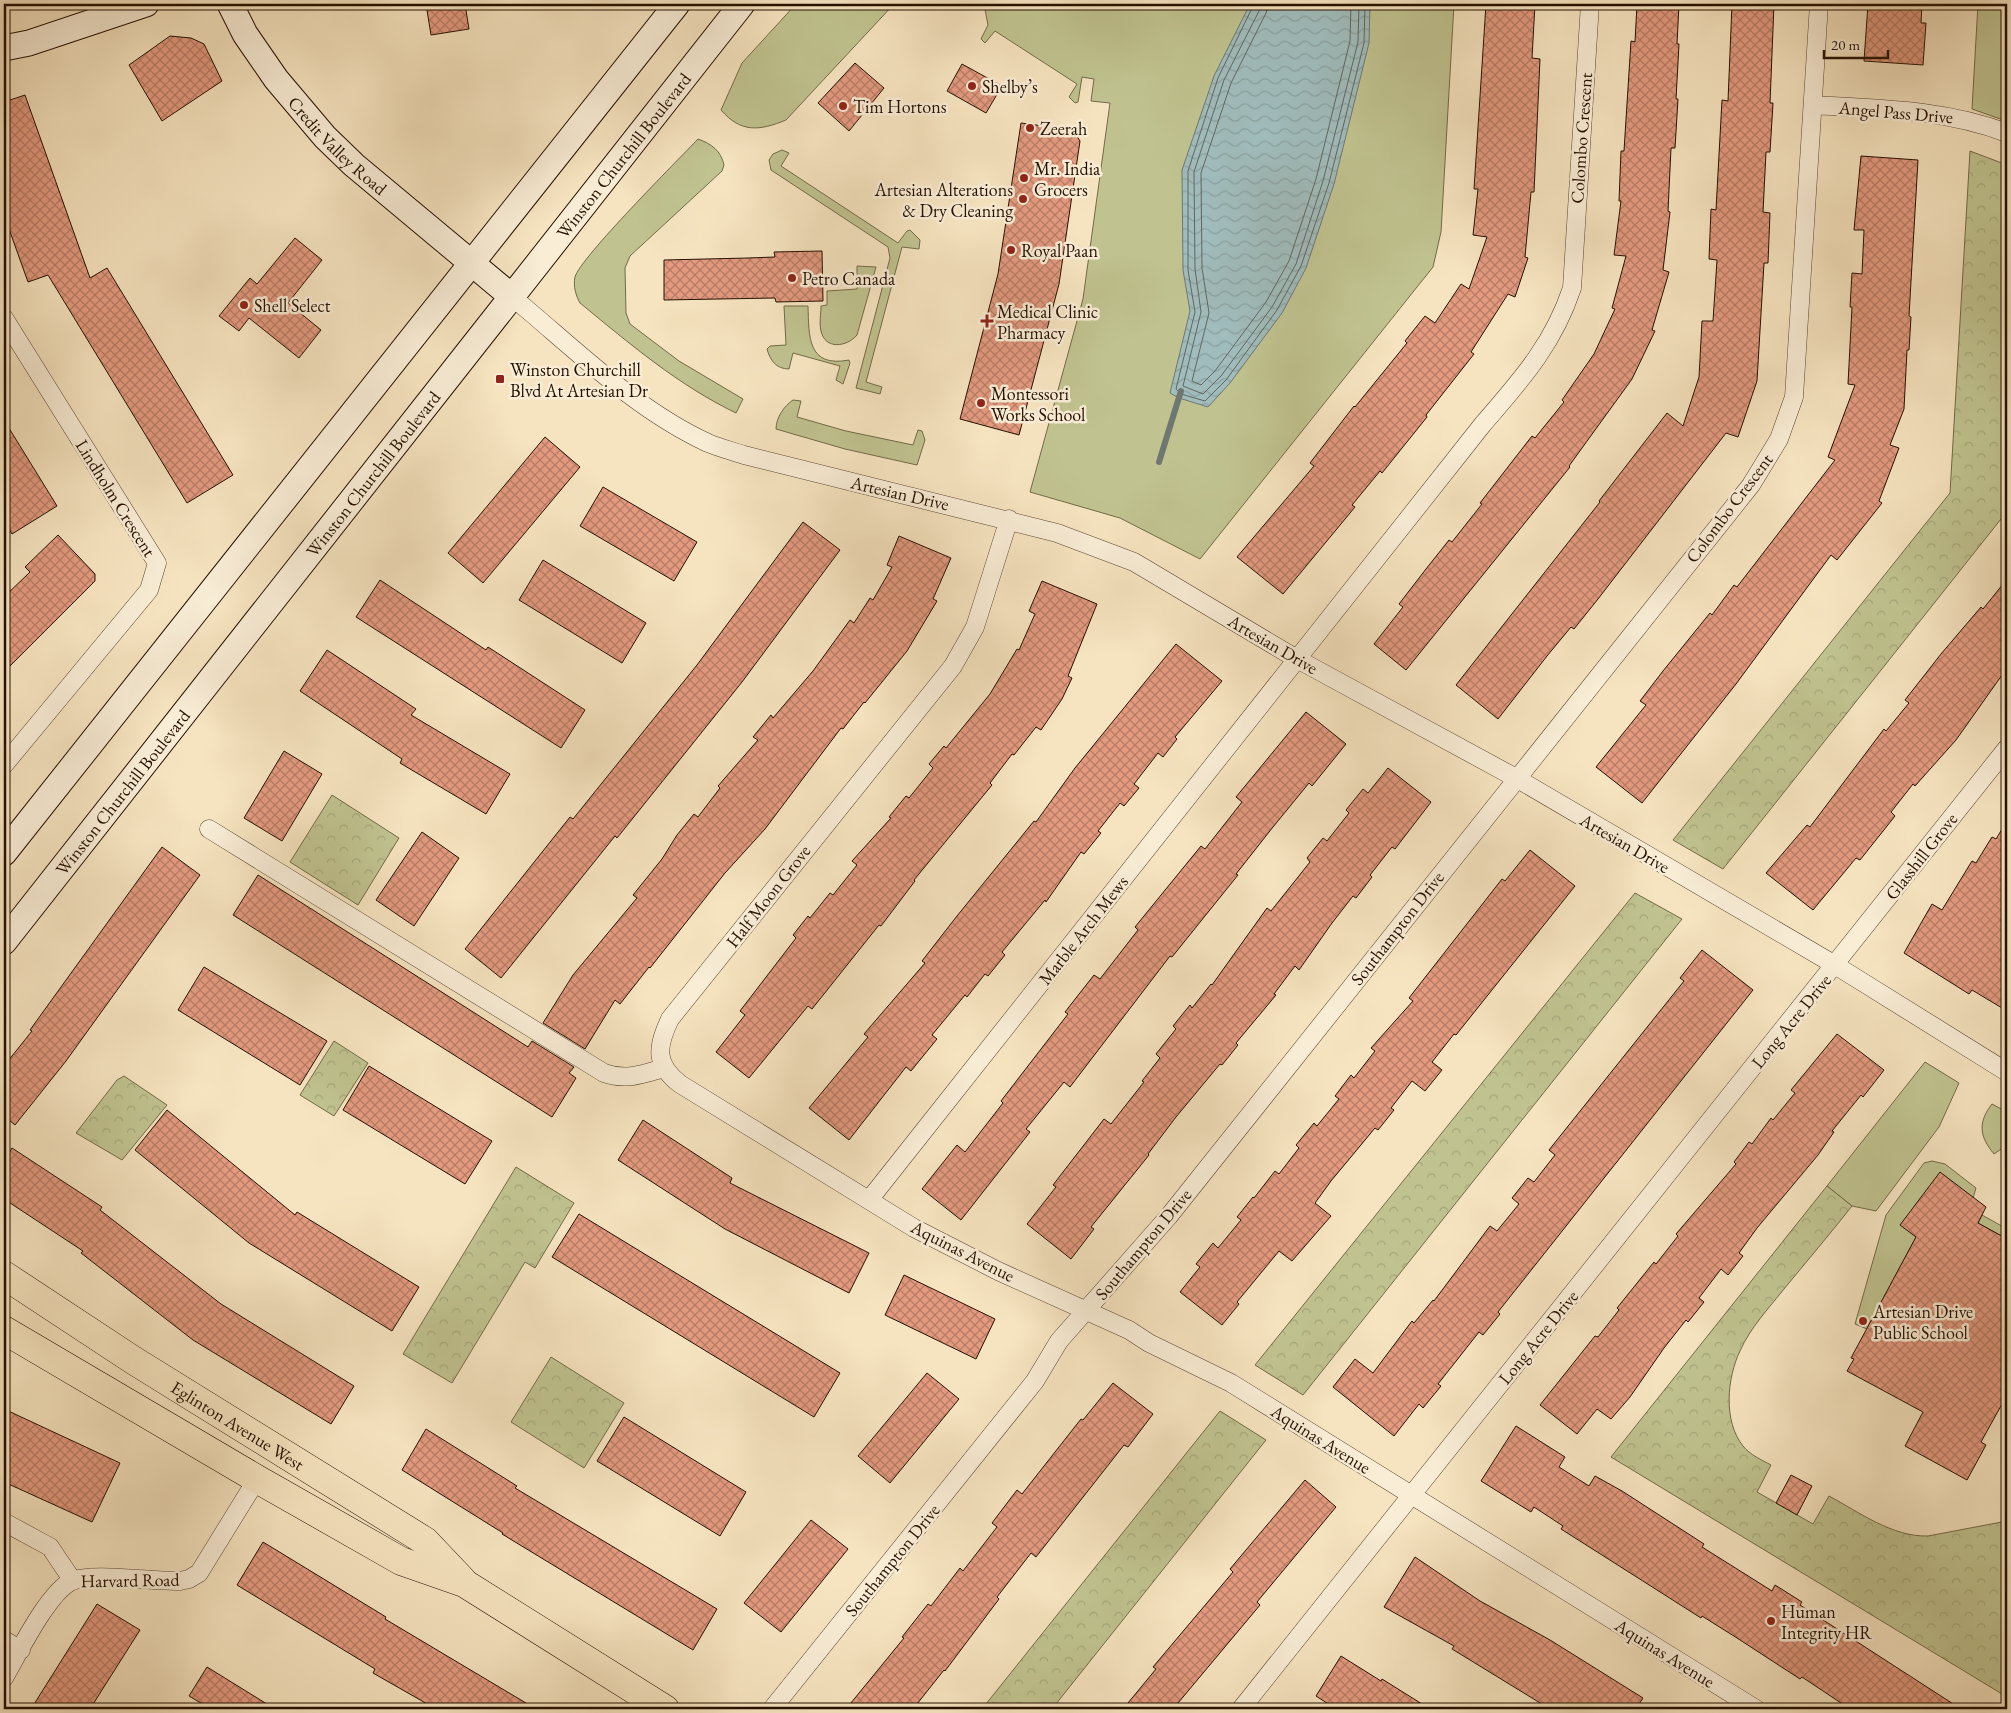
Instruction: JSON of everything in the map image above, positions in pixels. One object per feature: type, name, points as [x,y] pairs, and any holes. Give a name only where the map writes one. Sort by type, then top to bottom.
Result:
[{"type":"main road","points":[[4,48],[28,43],[146,4]]},
{"type":"main road","name":"Credit Valley Road","points":[[230,4],[245,34],[276,79],[325,137],[354,165],[511,296]]},
{"type":"main road","points":[[4,853],[678,4]]},
{"type":"main road","name":"Winston Churchill Boulevard","points":[[4,942],[742,4]]},
{"type":"main road","name":"Eglinton Avenue West","points":[[4,1275],[133,1360],[425,1541],[464,1583]]},
{"type":"main road","name":"Eglinton Avenue West","points":[[4,1330],[257,1479],[401,1561],[464,1583],[665,1709]]},
{"type":"street","name":"Colombo Crescent","points":[[1297,660],[1483,424],[1534,364],[1562,317],[1572,288],[1590,4]]},
{"type":"street","name":"Colombo Crescent","points":[[1516,778],[1751,485],[1779,439],[1794,396],[1820,4]]},
{"type":"street","name":"Angel Pass Drive","points":[[1813,105],[1930,112],[1982,123],[2007,133]]},
{"type":"street","name":"Artesian Drive","points":[[511,296],[636,399],[659,415],[709,443],[744,455],[1057,533],[1134,562],[1297,660],[1516,778],[1835,965],[2007,1072]]},
{"type":"street","name":"Lindholm Crescent","points":[[4,318],[157,564],[149,590],[4,765]]},
{"type":"street","name":"Half Moon Grove","points":[[664,1068],[660,1058],[660,1047],[663,1034],[670,1019],[953,666],[975,627],[1009,520]]},
{"type":"street","name":"Marble Arch Mews","points":[[869,1200],[1297,660]]},
{"type":"street","name":"Glasshill Grove","points":[[1835,965],[2007,748]]},
{"type":"street","name":"Southampton Drive","points":[[772,1709],[1035,1381],[1059,1341],[1169,1216],[1516,778]]},
{"type":"street","points":[[209,829],[604,1073],[613,1076],[633,1077],[664,1068],[680,1084],[869,1200]]},
{"type":"street","name":"Long Acre Drive","points":[[1246,1708],[1410,1496],[1835,965]]},
{"type":"street","name":"Aquinas Avenue","points":[[869,1200],[914,1228],[998,1271],[1087,1310],[1231,1384],[1756,1709]]},
{"type":"street","name":"Harvard Road","points":[[4,1678],[56,1592],[73,1581],[90,1578],[168,1582],[189,1579],[204,1567],[257,1479]]},
{"type":"street","points":[[4,1522],[50,1547],[73,1581]]},
{"type":"street","points":[[4,1640],[21,1650]]},
{"type":"green space","points":[[796,4],[894,4],[786,120],[759,128],[751,128],[736,123],[721,110],[742,63]]},
{"type":"green space","points":[[984,4],[1454,4],[1441,232],[1433,267],[1200,559],[1120,518],[1030,492],[1083,299],[1110,103],[1091,101],[1094,79],[1082,77],[1078,102],[1075,103],[1069,97],[1077,84],[995,31],[985,43],[981,39],[988,25]]},
{"type":"green space","points":[[1978,4],[2007,4],[2005,55],[2007,75],[2006,121],[1972,109]]},
{"type":"green space","points":[[698,139],[708,143],[718,152],[723,160],[722,171],[630,256],[625,268],[626,313],[630,324],[679,361],[743,399],[736,413],[674,377],[580,303],[576,294],[574,280],[581,266],[594,250]]},
{"type":"green space","points":[[782,150],[789,153],[781,166],[898,243],[907,231],[910,230],[920,240],[919,249],[902,247],[866,382],[882,387],[880,394],[856,388],[890,258],[888,247],[771,170],[769,160],[773,154]]},
{"type":"green space","points":[[1970,151],[2007,165],[2005,514],[1723,869],[1673,840],[1950,493]]},
{"type":"green space","points":[[857,266],[876,267],[857,335],[848,342],[837,345],[832,344],[823,337],[821,331],[821,306],[827,305],[827,291],[857,289]]},
{"type":"green space","points":[[784,306],[808,306],[810,338],[818,354],[825,359],[835,361],[849,360],[850,363],[843,384],[836,380],[840,366],[793,353],[789,369],[777,366],[772,360],[767,349],[770,346],[786,345]]},
{"type":"green space","points":[[793,400],[801,401],[797,417],[846,431],[913,445],[918,430],[922,431],[925,440],[917,465],[845,449],[776,429],[781,413]]},
{"type":"green space","points":[[332,795],[399,838],[358,905],[290,862]]},
{"type":"green space","points":[[1635,893],[1682,919],[1303,1395],[1255,1365]]},
{"type":"green space","points":[[334,1041],[368,1063],[334,1116],[300,1095]]},
{"type":"green space","points":[[1925,1062],[1959,1083],[1939,1127],[1876,1211],[1852,1206],[1827,1186]]},
{"type":"green space","points":[[124,1076],[167,1105],[122,1160],[76,1133],[117,1080]]},
{"type":"green space","points":[[1992,1104],[2007,1112],[2007,1145],[1994,1154],[1985,1141],[1982,1129],[1984,1117]]},
{"type":"green space","points":[[1932,1161],[1945,1164],[1976,1188],[1973,1198],[1901,1225],[1916,1237],[1867,1329],[1855,1324],[1886,1215],[1924,1163]]},
{"type":"green space","points":[[516,1167],[574,1203],[535,1268],[525,1262],[452,1383],[403,1354]]},
{"type":"green space","points":[[1827,1186],[1852,1206],[1754,1326],[1744,1343],[1732,1374],[1730,1386],[1729,1399],[1732,1424],[1743,1446],[1756,1457],[1771,1465],[1757,1492],[1813,1524],[1829,1496],[1889,1528],[1915,1535],[1928,1536],[2007,1521],[2007,1697],[1611,1457]]},
{"type":"green space","points":[[1982,1215],[2007,1229],[2007,1239],[1978,1223]]},
{"type":"green space","points":[[551,1357],[624,1403],[584,1468],[511,1422]]},
{"type":"green space","points":[[1220,1411],[1266,1440],[1052,1709],[982,1709]]},
{"type":"water","points":[[1250,4],[1370,4],[1369,43],[1334,184],[1306,268],[1282,313],[1230,383],[1208,407],[1179,398],[1170,393],[1190,311],[1183,270],[1182,170],[1214,76]]},
{"type":"building","points":[[426,4],[465,4],[469,29],[431,35]]},
{"type":"building","points":[[1486,4],[1535,4],[1532,58],[1540,59],[1534,192],[1531,192],[1525,257],[1528,258],[1515,297],[1508,294],[1471,352],[1474,354],[1426,415],[1427,417],[1382,473],[1380,471],[1352,505],[1355,507],[1283,594],[1237,557],[1314,466],[1310,463],[1354,406],[1407,343],[1405,341],[1425,316],[1435,323],[1461,284],[1469,289],[1487,237],[1473,235],[1478,189],[1474,189]]},
{"type":"building","points":[[1637,4],[1679,4],[1676,99],[1678,99],[1675,148],[1671,148],[1668,211],[1670,212],[1663,270],[1669,272],[1652,330],[1655,331],[1632,379],[1570,467],[1406,670],[1374,644],[1403,607],[1399,604],[1426,569],[1449,540],[1452,542],[1532,436],[1535,438],[1564,402],[1562,400],[1594,354],[1615,309],[1612,308],[1626,256],[1614,255],[1621,201],[1619,201],[1621,151],[1624,151],[1631,41],[1635,42]]},
{"type":"building","points":[[1732,4],[1774,4],[1770,103],[1773,103],[1770,152],[1766,152],[1763,212],[1770,213],[1768,263],[1764,263],[1757,381],[1738,437],[1726,433],[1598,599],[1574,629],[1571,627],[1498,719],[1456,685],[1600,502],[1667,413],[1683,426],[1699,377],[1702,321],[1713,321],[1717,260],[1709,259],[1711,209],[1716,210],[1722,100],[1728,101]]},
{"type":"building","points":[[1868,4],[1922,4],[1921,23],[1926,23],[1923,65],[1864,61]]},
{"type":"building","points":[[170,36],[191,38],[204,44],[222,81],[162,121],[129,65]]},
{"type":"building","points":[[855,63],[884,88],[849,131],[818,103]]},
{"type":"building","points":[[962,64],[1002,86],[986,113],[947,91]]},
{"type":"building","points":[[25,95],[90,278],[107,268],[233,475],[187,503],[48,275],[28,282],[4,215],[4,102]]},
{"type":"building","points":[[1021,123],[1073,130],[1080,141],[1059,284],[1019,435],[960,419],[998,274]]},
{"type":"building","points":[[1861,156],[1918,160],[1909,316],[1911,317],[1904,409],[1890,445],[1899,448],[1879,501],[1882,503],[1837,560],[1831,555],[1736,684],[1642,803],[1596,767],[1646,705],[1640,701],[1663,671],[1710,613],[1712,615],[1734,585],[1737,587],[1835,460],[1828,457],[1855,385],[1848,384],[1852,307],[1850,307],[1852,273],[1862,274],[1864,230],[1854,230]]},
{"type":"building","points":[[295,238],[322,260],[288,303],[321,330],[299,358],[249,318],[239,331],[219,316],[250,278],[257,284]]},
{"type":"building","points":[[822,251],[823,301],[776,302],[775,298],[664,300],[664,260],[775,257],[774,252]]},
{"type":"building","points":[[4,420],[57,506],[12,534],[4,520]]},
{"type":"building","points":[[545,437],[580,467],[483,583],[448,553]]},
{"type":"building","points":[[603,487],[697,542],[674,581],[580,526]]},
{"type":"building","points":[[803,522],[840,550],[742,682],[617,838],[615,836],[501,978],[465,949],[570,817],[573,819],[697,665]]},
{"type":"building","points":[[58,535],[95,574],[95,581],[4,672],[4,597],[30,572],[25,567]]},
{"type":"building","points":[[899,536],[951,558],[933,599],[937,601],[907,651],[843,729],[841,728],[765,829],[725,873],[620,1004],[615,1000],[585,1049],[543,1023],[573,975],[637,898],[633,895],[662,859],[677,835],[694,814],[698,817],[720,788],[718,786],[758,740],[753,737],[771,715],[773,718],[813,671],[850,620],[854,623],[870,598],[873,600],[892,567],[887,565]]},
{"type":"building","points":[[543,560],[646,623],[622,663],[519,600]]},
{"type":"building","points":[[2007,579],[2007,668],[1956,740],[1915,786],[1913,784],[1891,812],[1895,816],[1860,860],[1856,858],[1813,910],[1766,873],[1807,825],[1810,827],[1884,729],[1886,731],[1909,703],[1905,700],[1941,654],[1981,607],[1983,609]]},
{"type":"building","points":[[380,580],[486,650],[488,647],[585,710],[561,748],[356,617]]},
{"type":"building","points":[[1042,581],[1097,604],[1068,676],[1072,678],[1062,699],[1041,730],[1036,727],[1014,755],[1012,754],[990,783],[992,785],[914,880],[881,926],[879,925],[812,1009],[808,1006],[749,1078],[716,1052],[745,1015],[740,1011],[796,938],[793,935],[808,916],[810,918],[830,893],[833,895],[857,865],[852,861],[891,818],[889,817],[906,796],[909,798],[933,768],[929,764],[944,746],[946,748],[990,694],[1017,649],[1019,650],[1035,614],[1029,611]]},
{"type":"building","points":[[1176,644],[1222,681],[1175,737],[1177,739],[1163,757],[1158,753],[1134,784],[1139,788],[1124,806],[1120,803],[1098,831],[1101,833],[1084,854],[1081,852],[1046,902],[1045,900],[1002,952],[1005,955],[988,976],[985,974],[967,997],[965,995],[932,1035],[937,1039],[911,1071],[906,1067],[849,1140],[809,1108],[868,1037],[864,1034],[925,963],[922,961],[957,916],[1034,821],[1036,822],[1075,768]]},
{"type":"building","points":[[327,650],[416,709],[411,715],[510,774],[486,814],[400,763],[402,759],[300,691]]},
{"type":"building","points":[[1306,712],[1346,744],[1312,786],[1309,783],[1273,827],[1236,874],[1238,875],[1172,957],[1170,956],[1070,1087],[1064,1082],[1026,1129],[1030,1132],[961,1220],[922,1189],[957,1145],[965,1152],[1003,1103],[1001,1101],[1068,1014],[1065,1012],[1094,975],[1100,979],[1138,930],[1135,927],[1201,846],[1205,849],[1242,802],[1236,797]]},
{"type":"building","points":[[284,751],[322,774],[282,841],[244,818]]},
{"type":"building","points":[[1388,768],[1431,802],[1395,849],[1392,847],[1370,875],[1372,877],[1356,898],[1353,896],[1299,970],[1295,966],[1274,994],[1276,995],[1236,1043],[1238,1045],[1176,1117],[1149,1155],[1091,1227],[1094,1229],[1071,1259],[1027,1224],[1056,1187],[1053,1185],[1104,1119],[1111,1124],[1144,1082],[1142,1081],[1160,1058],[1156,1054],[1176,1029],[1173,1026],[1190,1005],[1192,1008],[1212,985],[1267,908],[1271,911],[1310,862],[1307,858],[1323,838],[1327,841],[1349,813],[1346,810],[1363,789],[1368,793]]},
{"type":"building","points":[[2007,821],[2007,1011],[1972,990],[1969,994],[1904,953],[1932,904],[1942,910],[1972,861],[1976,863],[1992,837],[1996,839]]},
{"type":"building","points":[[422,832],[459,858],[414,926],[376,900]]},
{"type":"building","points":[[162,847],[200,875],[66,1061],[15,1125],[4,1116],[4,1066],[32,1031],[30,1030]]},
{"type":"building","points":[[1530,850],[1575,886],[1456,1035],[1454,1034],[1432,1062],[1442,1070],[1425,1091],[1412,1081],[1391,1108],[1394,1110],[1378,1130],[1375,1128],[1331,1181],[1315,1203],[1331,1216],[1292,1261],[1279,1251],[1237,1302],[1239,1304],[1222,1325],[1180,1292],[1200,1267],[1196,1264],[1213,1243],[1218,1248],[1241,1220],[1237,1217],[1253,1197],[1275,1171],[1279,1174],[1299,1148],[1296,1145],[1314,1123],[1317,1126],[1339,1099],[1335,1096],[1351,1075],[1354,1078],[1375,1051],[1371,1048],[1413,1001],[1409,998],[1502,879],[1505,881]]},
{"type":"building","points":[[258,875],[528,1047],[532,1041],[574,1067],[569,1073],[576,1078],[552,1117],[233,915]]},
{"type":"building","points":[[1702,950],[1753,990],[1498,1312],[1500,1314],[1483,1335],[1479,1332],[1438,1384],[1441,1386],[1423,1408],[1419,1404],[1394,1436],[1333,1387],[1355,1359],[1373,1373],[1412,1321],[1414,1323],[1434,1301],[1490,1226],[1497,1231],[1519,1204],[1512,1198],[1528,1178],[1534,1182],[1555,1155],[1549,1150],[1684,981],[1680,978]]},
{"type":"building","points":[[204,967],[327,1041],[300,1085],[178,1010]]},
{"type":"building","points":[[1837,1034],[1884,1070],[1863,1097],[1861,1095],[1832,1131],[1834,1132],[1818,1155],[1757,1228],[1739,1253],[1743,1256],[1728,1275],[1721,1269],[1699,1298],[1704,1302],[1688,1322],[1686,1320],[1664,1348],[1630,1397],[1611,1419],[1597,1409],[1577,1434],[1540,1405],[1595,1336],[1598,1337],[1619,1310],[1617,1308],[1654,1262],[1656,1264],[1678,1236],[1676,1234],[1736,1164],[1734,1162],[1749,1142],[1752,1144],[1771,1118],[1773,1120],[1795,1093],[1791,1090]]},
{"type":"building","points":[[369,1066],[492,1141],[465,1184],[343,1110]]},
{"type":"building","points":[[167,1110],[295,1215],[297,1212],[419,1287],[392,1331],[249,1243],[135,1150]]},
{"type":"building","points":[[643,1120],[732,1178],[730,1183],[869,1253],[849,1293],[725,1229],[618,1160]]},
{"type":"building","points":[[12,1148],[102,1207],[100,1210],[221,1304],[354,1386],[331,1424],[193,1340],[81,1253],[83,1251],[4,1199],[4,1162]]},
{"type":"building","points":[[1940,1172],[1986,1207],[1978,1223],[2007,1239],[2007,1395],[1981,1442],[1986,1445],[1967,1480],[1905,1446],[1923,1412],[1847,1371],[1854,1359],[1851,1358],[1916,1237],[1900,1225]]},
{"type":"building","points":[[579,1214],[840,1373],[814,1417],[552,1257]]},
{"type":"building","points":[[904,1275],[995,1319],[976,1359],[885,1315]]},
{"type":"building","points":[[927,1373],[959,1399],[890,1483],[858,1456]]},
{"type":"building","points":[[1113,1383],[1153,1414],[1128,1447],[1124,1445],[1036,1557],[1031,1553],[997,1597],[999,1599],[945,1671],[913,1709],[846,1709],[904,1638],[902,1637],[928,1604],[931,1606],[960,1568],[963,1571],[997,1527],[992,1523],[1017,1490],[1022,1494],[1081,1419],[1083,1420]]},
{"type":"building","points":[[4,1409],[120,1463],[92,1522],[4,1482]]},
{"type":"building","points":[[624,1417],[746,1492],[720,1536],[597,1461]]},
{"type":"building","points":[[1516,1426],[1565,1457],[1559,1467],[1589,1486],[1595,1476],[1622,1491],[1704,1544],[1702,1547],[1772,1591],[1775,1585],[1802,1602],[1800,1605],[1961,1709],[1850,1709],[1802,1677],[1800,1679],[1561,1529],[1563,1526],[1534,1507],[1531,1512],[1481,1481]]},
{"type":"building","points":[[426,1429],[517,1486],[515,1488],[717,1609],[693,1650],[502,1534],[402,1470]]},
{"type":"building","points":[[1791,1475],[1812,1486],[1797,1515],[1776,1503]]},
{"type":"building","points":[[1305,1480],[1336,1507],[1257,1602],[1260,1605],[1173,1709],[1123,1709],[1156,1669],[1153,1667],[1233,1572],[1230,1569]]},
{"type":"building","points":[[811,1520],[848,1549],[781,1632],[744,1603]]},
{"type":"building","points":[[263,1542],[386,1617],[385,1619],[536,1709],[436,1709],[373,1673],[375,1669],[237,1585]]},
{"type":"building","points":[[1415,1557],[1480,1601],[1550,1640],[1643,1698],[1636,1709],[1550,1709],[1452,1649],[1454,1646],[1384,1607]]},
{"type":"building","points":[[97,1604],[140,1630],[90,1709],[31,1709]]},
{"type":"building","points":[[1341,1656],[1430,1709],[1336,1709],[1316,1696]]},
{"type":"building","points":[[207,1667],[275,1709],[211,1709],[189,1696]]},
{"type":"waterway","points":[[1159,462],[1181,391]]},
{"type":"place","name":"Shelby’s","points":[[972,86]]},
{"type":"place","name":"Tim Hortons","points":[[843,106]]},
{"type":"place","name":"Zeerah","points":[[1030,128]]},
{"type":"place","name":"Mr. India Grocers","points":[[1024,178]]},
{"type":"place","name":"Artesian Alterations & Dry Cleaning","points":[[1023,199]]},
{"type":"place","name":"Royal Paan","points":[[1011,250]]},
{"type":"place","name":"Petro Canada","points":[[792,278]]},
{"type":"place","name":"Shell Select","points":[[244,305]]},
{"type":"place","name":"Medical Clinic Pharmacy","points":[[987,321]]},
{"type":"place","name":"Winston Churchill Blvd At Artesian Dr","points":[[500,379]]},
{"type":"place","name":"Montessori Works School","points":[[981,403]]},
{"type":"place","name":"Artesian Drive Public School","points":[[1863,1321]]},
{"type":"place","name":"Human Integrity HR","points":[[1771,1621]]}]
